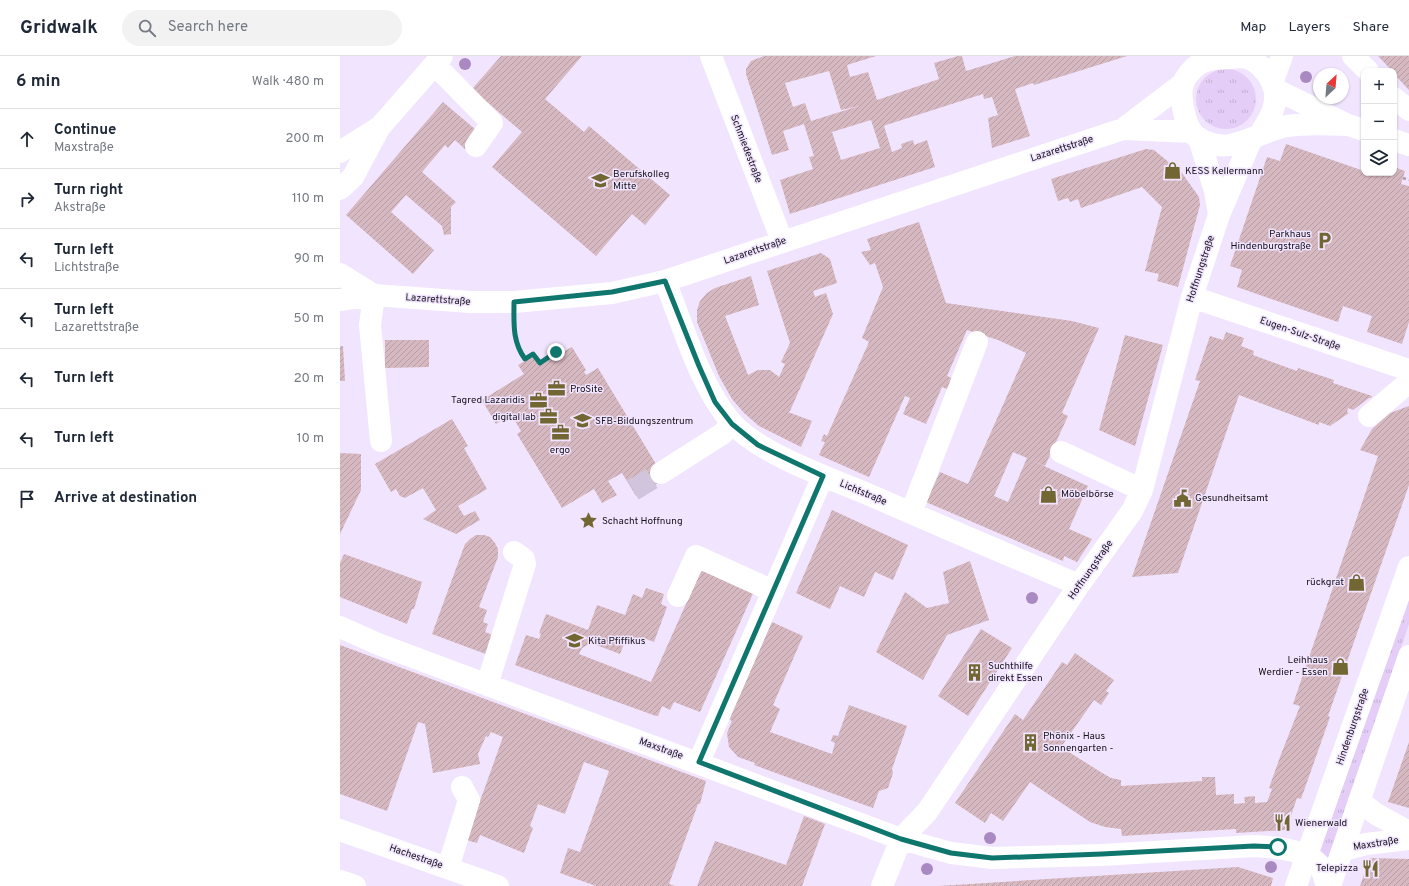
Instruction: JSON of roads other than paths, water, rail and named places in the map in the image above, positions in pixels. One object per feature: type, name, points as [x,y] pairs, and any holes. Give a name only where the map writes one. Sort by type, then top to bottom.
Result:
[{"type":"street","name":"Schmiedestraße","points":[[711,56],[782,241]]},
{"type":"street","points":[[1255,137],[1273,109],[1275,100],[1274,78],[1282,56]]},
{"type":"street","points":[[1354,56],[1365,68]]},
{"type":"street","points":[[1247,57],[1263,69],[1274,88],[1356,127],[1296,125],[1275,129],[1242,143],[1224,146],[1212,143],[1195,135],[1184,115],[1180,95],[1189,71],[1208,60],[1247,57]]},
{"type":"street","points":[[340,189],[353,176],[379,128],[438,60],[492,123],[476,146]]},
{"type":"street","name":"Lazarettstraße","points":[[1123,129],[1189,71]]},
{"type":"street","points":[[1397,100],[1409,110]]},
{"type":"street","points":[[340,152],[379,128]]},
{"type":"street","name":"Lazarettstraße","points":[[340,300],[374,295],[470,302],[514,302],[612,292],[665,281],[1123,129],[1195,135]]},
{"type":"street","name":"Hoffnungstraße","points":[[1195,135],[1216,191],[1219,215]]},
{"type":"street","name":"Hoffnungstraße","points":[[882,886],[901,839],[926,812],[1079,585],[1132,511],[1142,490],[1192,298],[1219,215],[1255,137]]},
{"type":"street","points":[[1397,141],[1409,145]]},
{"type":"street","name":"Lazarettstraße","points":[[340,274],[374,295]]},
{"type":"street","name":"Lichtstraße","points":[[665,281],[715,402],[732,424],[758,445],[823,476],[1079,585]]},
{"type":"street","points":[[374,295],[370,325],[381,441]]},
{"type":"street","name":"Eugen-Sulz-Straße","points":[[1192,298],[1407,370]]},
{"type":"street","points":[[911,513],[977,342]]},
{"type":"street","points":[[1369,416],[1407,370]]},
{"type":"street","points":[[661,473],[722,434],[732,424]]},
{"type":"street","points":[[1061,452],[1142,490]]},
{"type":"street","points":[[699,762],[823,476]]},
{"type":"street","points":[[487,685],[525,564],[524,559],[514,552]]},
{"type":"street","points":[[678,596],[696,556],[773,591]]},
{"type":"street","name":"Hindenburgstraße","points":[[1296,886],[1409,567]]},
{"type":"street","name":"Maxstraße","points":[[340,627],[378,644],[699,762],[901,839],[951,853],[992,858],[1254,846],[1278,847],[1306,856],[1318,863],[1328,886]]},
{"type":"street","points":[[1328,886],[1343,850],[1409,656]]},
{"type":"street","points":[[448,868],[469,800],[462,788]]},
{"type":"street","name":"Maxstraße","points":[[1359,801],[1376,814],[1409,832]]},
{"type":"street","name":"Hachestraße","points":[[340,830],[494,885]]},
{"type":"street","name":"Maxstraße","points":[[1343,850],[1366,844],[1409,839]]},
{"type":"street","points":[[340,881],[355,886]]},
{"type":"tunnel","points":[[633,490],[661,473]]},
{"type":"place","name":"KESS Kellermann","points":[[1172,171]]},
{"type":"place","name":"Berufskolleg Mitte","points":[[600,180]]},
{"type":"place","name":"Parkhaus Hindenburgstraße","points":[[1324,240]]},
{"type":"place","name":"ProSite","points":[[557,389]]},
{"type":"place","name":"Tagred Lazaridis","points":[[538,400]]},
{"type":"place","name":"digital lab","points":[[549,417]]},
{"type":"place","name":"SFB-Bildungszentrum","points":[[582,421]]},
{"type":"place","name":"ergo","points":[[560,433]]},
{"type":"place","name":"Möbelbörse","points":[[1048,494]]},
{"type":"place","name":"Gesundheitsamt","points":[[1182,498]]},
{"type":"place","name":"Schacht Hoffnung","points":[[589,521]]},
{"type":"place","name":"rückgrat","points":[[1357,582]]},
{"type":"place","name":"Kita Pfiffikus","points":[[575,641]]},
{"type":"place","name":"Leihhaus Werdier - Essen","points":[[1341,666]]},
{"type":"place","name":"Suchthilfe direkt Essen","points":[[975,672]]},
{"type":"place","name":"Phönix - Haus Sonnengarten -","points":[[1030,742]]},
{"type":"place","name":"Wienerwald","points":[[1282,823]]},
{"type":"place","name":"Telepizza","points":[[1371,868]]}]
